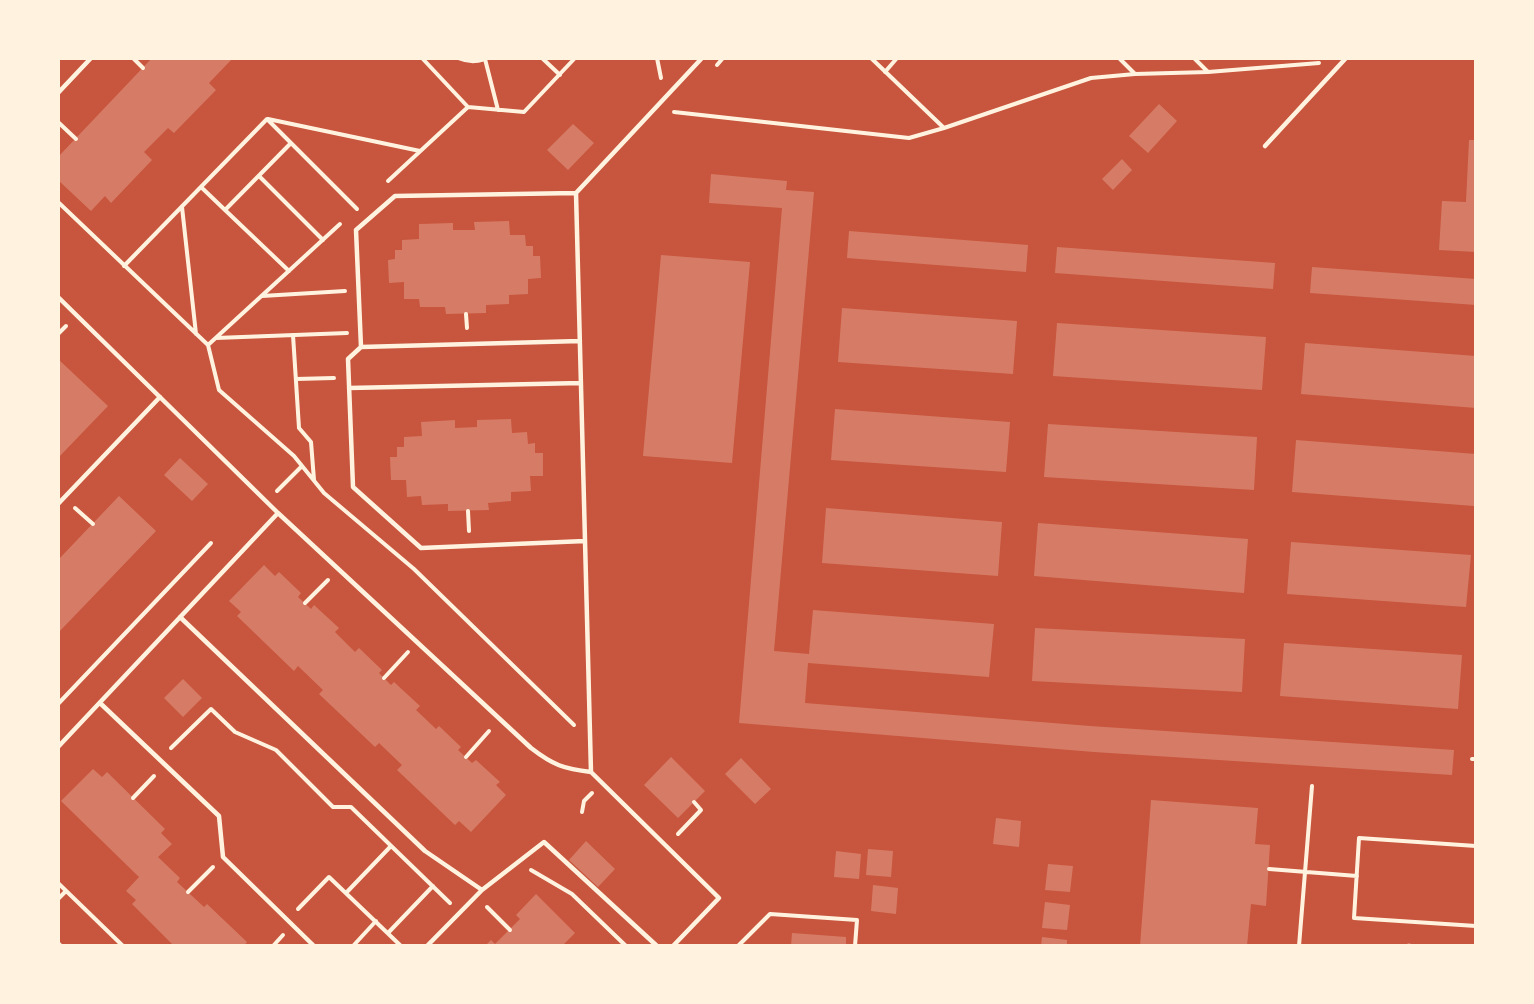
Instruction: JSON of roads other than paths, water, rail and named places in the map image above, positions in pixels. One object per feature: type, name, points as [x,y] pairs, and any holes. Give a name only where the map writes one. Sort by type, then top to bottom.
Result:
[{"type":"lane","points":[[58,93],[91,58]]},
{"type":"lane","points":[[591,772],[576,193],[702,58]]},
{"type":"lane","points":[[1265,146],[1345,60]]},
{"type":"lane","points":[[361,347],[356,230],[395,196],[576,193]]},
{"type":"lane","points":[[58,297],[278,513],[500,719],[546,760],[557,766],[591,772],[718,898],[673,945]]},
{"type":"lane","points":[[580,341],[361,347],[348,358],[353,487],[421,548],[585,541]]},
{"type":"lane","points":[[349,388],[581,383]]},
{"type":"lane","points":[[58,504],[160,398]]},
{"type":"lane","points":[[58,747],[278,513]]},
{"type":"lane","points":[[180,617],[425,851],[482,890]]},
{"type":"lane","points":[[100,702],[219,816],[223,857],[314,945]]},
{"type":"lane","points":[[427,945],[475,896],[544,842],[657,945]]}]
